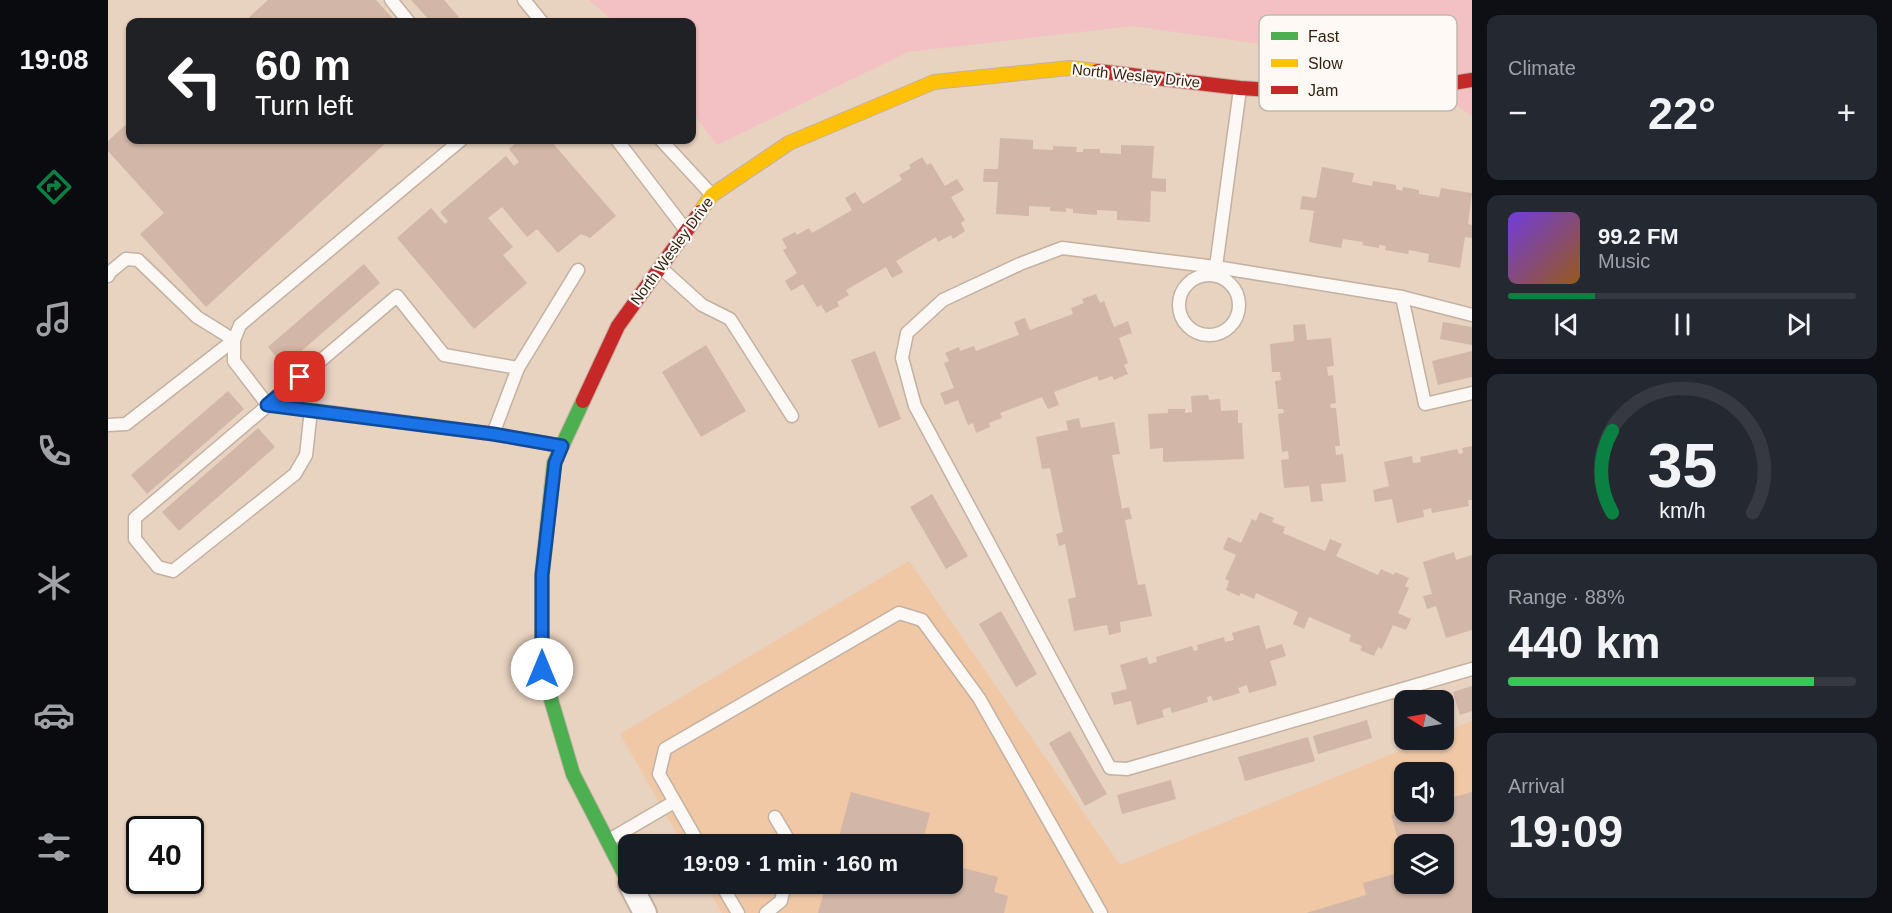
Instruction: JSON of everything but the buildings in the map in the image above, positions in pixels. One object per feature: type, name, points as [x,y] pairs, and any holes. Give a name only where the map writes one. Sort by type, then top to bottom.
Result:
[{"type":"street","name":"North Wesley Drive","points":[[618,861],[573,774],[542,669],[542,575],[555,463],[618,326],[712,195],[789,143],[934,82],[1070,68],[1259,89]]},
{"type":"street","name":"North Wesley Drive","points":[[1457,82],[1472,80]]},
{"type":"street","name":"North Wesley Drive","points":[[635,894],[645,913]]},
{"type":"lane","points":[[391,0],[406,18]]},
{"type":"lane","points":[[524,0],[539,18]]},
{"type":"lane","points":[[1215,271],[1240,88]]},
{"type":"lane","points":[[456,144],[240,326],[234,340],[234,361],[267,405],[493,434],[562,446]]},
{"type":"lane","points":[[620,144],[687,231]]},
{"type":"lane","points":[[665,144],[712,195]]},
{"type":"lane","points":[[1472,315],[1402,297],[1062,248],[1020,264],[943,300],[907,333],[902,358],[915,406],[1110,768],[1127,769],[1472,669]]},
{"type":"lane","points":[[108,276],[126,259],[138,260],[197,317],[234,340]]},
{"type":"lane","points":[[660,268],[702,305],[730,319],[792,416]]},
{"type":"lane","points":[[493,434],[518,368],[578,270]]},
{"type":"lane","points":[[1215,271],[1232,284],[1237,292],[1239,312],[1228,328],[1220,333],[1200,333],[1191,329],[1185,322],[1180,312],[1179,302],[1187,284],[1215,271]]},
{"type":"lane","points":[[311,410],[306,455],[296,474],[173,571],[158,567],[135,539],[135,518],[397,296],[444,355],[518,368]]},
{"type":"lane","points":[[1402,297],[1425,404],[1472,393]]},
{"type":"lane","points":[[108,425],[126,424],[234,340]]},
{"type":"lane","points":[[693,834],[659,774],[665,749],[898,613],[922,620],[979,698],[1101,913]]},
{"type":"lane","points":[[608,841],[674,802]]},
{"type":"lane","points":[[775,817],[785,834]]},
{"type":"lane","points":[[727,894],[738,913]]},
{"type":"lane","points":[[766,913],[781,901],[783,894]]},
{"type":"shaded area","points":[[589,0],[1472,0],[1472,116],[1457,106],[1457,15],[1259,15],[1259,44],[1132,26],[908,52],[717,145],[696,117],[696,18],[610,18]]},
{"type":"shaded area","points":[[909,561],[1120,865],[1402,750],[1454,750],[1454,728],[1472,721],[1472,913],[722,913],[711,894],[963,894],[963,834],[677,834],[620,734]]},
{"type":"traffic: fast","points":[[583,401],[554,463],[542,575],[542,669],[573,774],[618,862]]},
{"type":"traffic: slow","points":[[700,212],[712,195],[789,143],[934,82],[1070,68],[1097,71]]},
{"type":"traffic: jam","points":[[1097,71],[1259,89]]},
{"type":"traffic: jam","points":[[1457,82],[1472,80]]},
{"type":"traffic: jam","points":[[583,401],[618,326],[700,212]]},
{"type":"route","points":[[300,377],[267,405],[493,434],[562,446],[555,463],[542,575],[542,669]]}]
